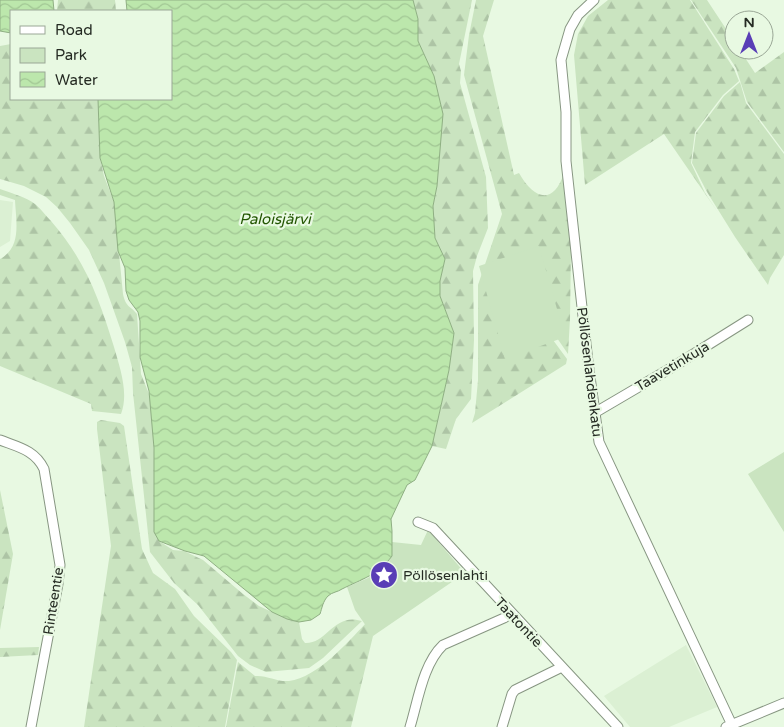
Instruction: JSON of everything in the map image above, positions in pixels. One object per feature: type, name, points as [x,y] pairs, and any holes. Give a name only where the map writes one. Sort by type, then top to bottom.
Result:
[{"type":"street","name":"Pöllösenlahdenkatu","points":[[594,0],[578,15],[570,29],[561,60],[566,112],[566,161],[588,362],[599,442],[729,726]]},
{"type":"street","name":"Taavetinkuja","points":[[596,412],[748,320]]},
{"type":"street","name":"Rinteentie","points":[[0,440],[33,454],[39,459],[44,469],[60,565],[31,727]]},
{"type":"street","name":"Taatontie","points":[[418,522],[433,528],[618,727]]},
{"type":"street","points":[[410,727],[428,667],[438,651],[444,646],[511,613]]},
{"type":"street","points":[[502,727],[512,694],[515,690],[562,667]]},
{"type":"street","points":[[729,726],[784,703]]},
{"type":"shaded area","points":[[0,200],[13,202],[10,241],[0,247]]},
{"type":"shaded area","points":[[686,645],[717,707],[669,727],[630,727],[604,696]]},
{"type":"green space","points":[[58,0],[115,0],[116,10],[57,10]]},
{"type":"green space","points":[[413,0],[472,0],[459,64],[461,71],[460,83],[486,177],[488,228],[473,271],[474,340],[471,399],[456,419],[446,449],[432,446],[449,370],[454,333],[440,296],[440,281],[445,259],[435,238],[433,206],[437,186],[434,76],[418,41],[418,19]]},
{"type":"green space","points":[[476,0],[494,0],[483,36],[514,175],[519,173],[536,193],[549,195],[559,184],[564,173],[571,248],[568,354],[557,338],[553,340],[567,359],[566,364],[472,423],[475,413],[478,380],[478,285],[502,214],[464,75]]},
{"type":"green space","points":[[608,0],[690,0],[724,53],[724,60],[728,60],[739,81],[723,95],[695,132],[691,163],[705,193],[719,214],[664,134],[585,185],[574,55],[578,34],[588,16]]},
{"type":"green space","points":[[691,0],[707,0],[724,26],[724,50]]},
{"type":"green space","points":[[10,44],[10,100],[98,100],[100,158],[104,176],[114,202],[123,294],[127,304],[137,314],[141,374],[151,399],[159,541],[173,550],[184,551],[203,560],[259,606],[287,619],[299,622],[302,639],[305,643],[319,639],[337,624],[344,621],[352,619],[362,621],[323,658],[309,668],[266,672],[250,665],[238,656],[198,605],[174,583],[150,552],[133,393],[132,367],[104,283],[89,250],[57,207],[46,197],[24,186],[0,179],[0,46]]},
{"type":"green space","points":[[784,52],[784,152],[747,102],[736,68],[731,60],[747,60],[755,73]]},
{"type":"green space","points":[[740,82],[746,103],[784,154],[784,255],[770,278],[768,285],[735,237],[707,192],[692,163],[696,133],[724,96]]},
{"type":"green space","points":[[0,189],[23,197],[37,206],[63,236],[82,265],[103,312],[119,363],[124,389],[121,414],[92,411],[91,404],[0,366],[0,259],[12,248],[15,241],[16,225],[15,200],[0,195]]},
{"type":"green space","points":[[539,246],[565,337],[505,359],[479,266]]},
{"type":"green space","points":[[101,420],[120,423],[124,426],[142,549],[153,573],[175,589],[194,616],[237,660],[225,727],[84,727],[111,546],[97,429],[97,422]]},
{"type":"green space","points":[[784,452],[784,532],[748,474]]},
{"type":"green space","points":[[0,490],[13,554],[0,630]]},
{"type":"green space","points":[[428,530],[465,573],[373,636],[355,610],[347,587],[368,578],[392,556],[392,542],[421,545]]},
{"type":"green space","points":[[366,623],[371,627],[373,636],[351,727],[226,727],[238,662],[255,676],[285,681],[300,678],[311,673],[331,658]]},
{"type":"green space","points":[[39,647],[38,655],[0,657],[0,648]]},
{"type":"water","points":[[0,0],[53,0],[54,10],[10,10],[10,33],[0,31]]},
{"type":"water","name":"Paloisjärvi","points":[[126,0],[413,0],[418,19],[418,41],[434,76],[443,114],[437,186],[433,206],[435,238],[445,259],[440,281],[440,296],[454,333],[449,370],[432,446],[415,480],[407,485],[391,519],[392,556],[375,572],[326,598],[320,614],[311,620],[299,622],[272,612],[204,556],[159,541],[154,532],[154,448],[149,391],[140,357],[140,321],[138,312],[129,300],[126,291],[125,268],[118,251],[114,202],[100,158],[98,100],[172,100],[172,10],[127,10]]},
{"type":"place","name":"Pöllösenlahti","points":[[384,575]]}]
